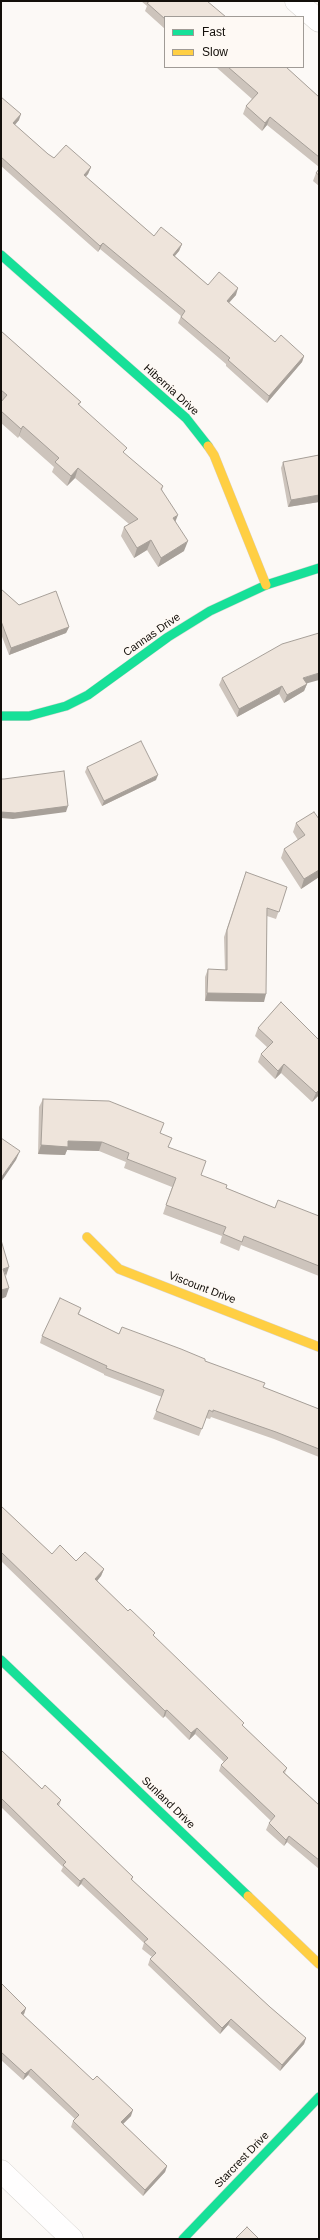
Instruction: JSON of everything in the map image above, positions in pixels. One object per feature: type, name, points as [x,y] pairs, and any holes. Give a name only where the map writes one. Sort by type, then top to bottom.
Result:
[{"type":"street","points":[[296,1],[319,21]]},
{"type":"street","name":"Hibernia Drive","points":[[1,256],[186,418],[201,435],[214,455],[266,585]]},
{"type":"street","name":"Cannas Drive","points":[[1,716],[29,716],[66,706],[88,695],[168,637],[210,611],[266,585],[319,568]]},
{"type":"street","name":"Viscount Drive","points":[[87,1237],[119,1269],[319,1347]]},
{"type":"street","name":"Sunland Drive","points":[[1,1660],[319,1964]]},
{"type":"street","name":"Starcrest Drive","points":[[183,2239],[319,2097]]},
{"type":"street","points":[[1,2171],[72,2239]]},
{"type":"building","points":[[150,1],[207,1],[225,16],[164,16],[164,18],[147,3]]},
{"type":"building","points":[[229,68],[287,68],[319,97],[319,157],[270,117],[265,123],[246,106],[258,93]]},
{"type":"building","points":[[1,97],[21,114],[13,123],[48,154],[54,158],[66,145],[91,167],[84,175],[154,236],[161,227],[182,244],[173,255],[208,285],[219,272],[238,288],[227,301],[275,342],[281,335],[304,356],[269,396],[228,360],[230,358],[181,317],[185,311],[103,243],[100,246],[1,157]]},
{"type":"building","points":[[1,331],[81,402],[78,404],[127,448],[123,452],[163,486],[161,489],[178,515],[173,518],[188,541],[161,558],[151,540],[137,548],[124,527],[138,519],[78,468],[71,476],[55,462],[59,458],[23,426],[21,429],[1,411],[1,402],[7,395],[1,390]]},
{"type":"building","points":[[319,455],[319,495],[291,500],[283,462]]},
{"type":"building","points":[[1,589],[19,605],[56,591],[69,627],[11,648],[1,621]]},
{"type":"building","points":[[319,633],[319,673],[303,678],[307,684],[287,695],[282,686],[239,709],[222,678],[282,644]]},
{"type":"building","points":[[141,741],[158,775],[104,801],[87,767]]},
{"type":"building","points":[[64,771],[68,806],[15,813],[1,812],[1,779]]},
{"type":"building","points":[[314,812],[319,819],[319,870],[304,879],[284,849],[305,835],[296,823]]},
{"type":"building","points":[[246,872],[287,887],[279,912],[267,908],[266,994],[207,993],[208,969],[227,970],[227,930]]},
{"type":"building","points":[[281,1002],[319,1040],[319,1090],[316,1093],[284,1064],[278,1071],[261,1054],[273,1042],[258,1028]]},
{"type":"building","points":[[43,1099],[109,1101],[164,1123],[160,1133],[172,1138],[168,1147],[206,1161],[201,1175],[227,1185],[226,1188],[275,1208],[278,1200],[319,1216],[319,1266],[244,1236],[242,1242],[223,1234],[226,1227],[166,1205],[176,1178],[127,1159],[129,1153],[102,1142],[68,1141],[68,1147],[41,1145]]},
{"type":"building","points":[[1,1138],[20,1151],[1,1178]]},
{"type":"building","points":[[1,1240],[9,1267],[3,1269],[9,1288],[1,1290]]},
{"type":"building","points":[[60,1298],[81,1308],[78,1314],[119,1334],[122,1327],[181,1349],[205,1359],[205,1361],[265,1383],[263,1387],[319,1409],[319,1449],[213,1410],[213,1412],[209,1410],[202,1429],[156,1411],[164,1390],[106,1368],[107,1366],[42,1336]]},
{"type":"building","points":[[1,1506],[52,1554],[60,1545],[76,1561],[85,1552],[104,1569],[95,1579],[128,1611],[130,1609],[155,1633],[153,1635],[244,1723],[242,1725],[287,1768],[283,1772],[319,1805],[319,1860],[289,1836],[286,1840],[269,1823],[275,1816],[221,1765],[228,1758],[197,1728],[191,1733],[167,1710],[165,1711],[1,1552]]},
{"type":"building","points":[[1,1750],[42,1789],[45,1785],[61,1800],[57,1804],[133,1877],[131,1879],[270,2007],[306,2038],[282,2065],[231,2019],[222,2028],[150,1959],[156,1953],[144,1942],[148,1939],[84,1878],[80,1881],[63,1865],[66,1862],[1,1798]]},
{"type":"building","points":[[1,1983],[26,2008],[21,2013],[93,2080],[97,2076],[133,2110],[121,2122],[167,2166],[145,2190],[73,2121],[79,2115],[31,2069],[25,2074],[1,2052]]},
{"type":"building","points":[[247,2227],[259,2239],[235,2239]]},
{"type":"traffic: fast","points":[[1,255],[186,418],[208,446]]},
{"type":"traffic: fast","points":[[1,716],[29,716],[66,706],[88,695],[168,637],[210,611],[266,585],[319,568]]},
{"type":"traffic: fast","points":[[1,1660],[248,1896]]},
{"type":"traffic: fast","points":[[183,2239],[319,2097]]},
{"type":"traffic: slow","points":[[208,446],[214,455],[266,585]]},
{"type":"traffic: slow","points":[[87,1237],[119,1269],[319,1347]]},
{"type":"traffic: slow","points":[[248,1896],[319,1964]]}]
